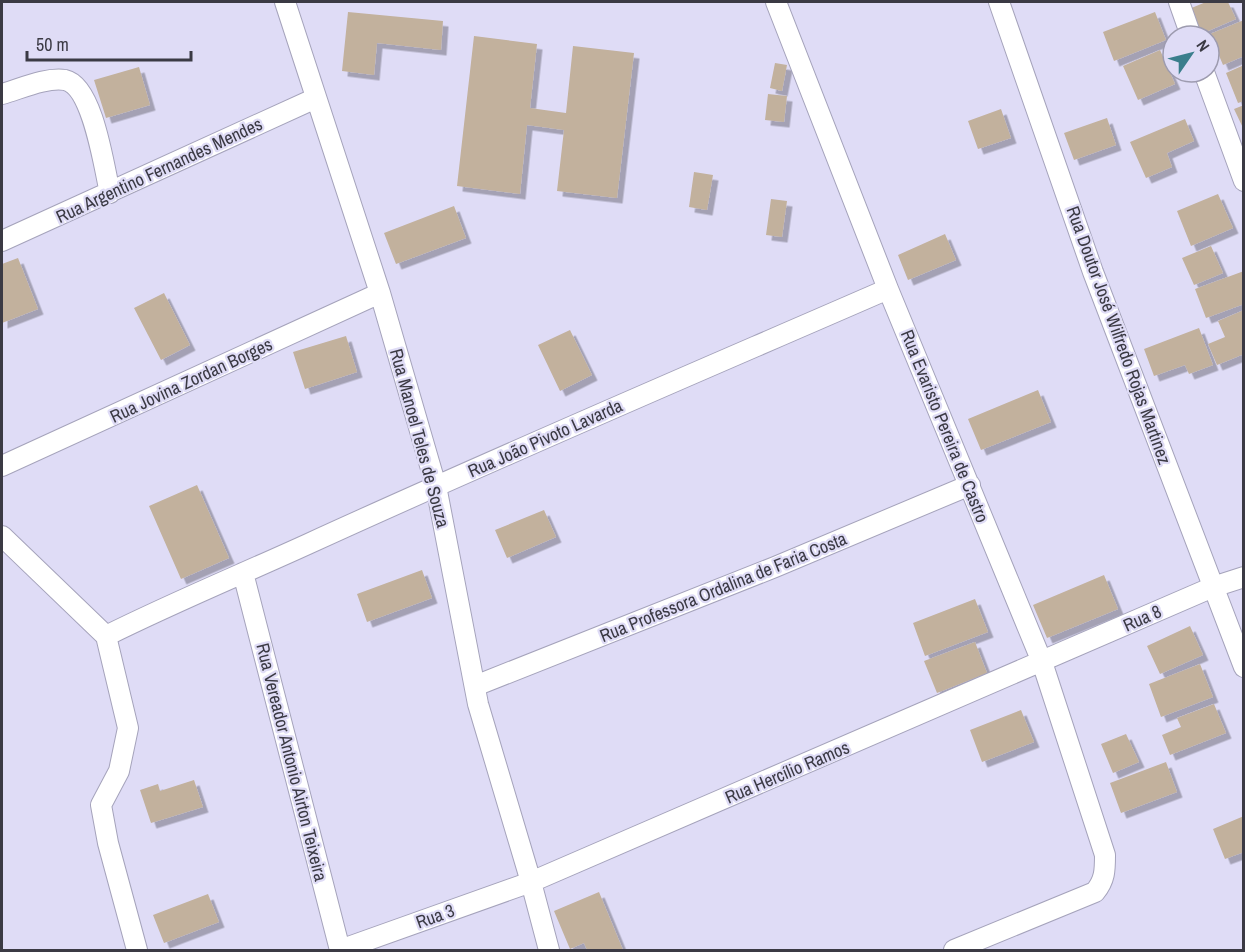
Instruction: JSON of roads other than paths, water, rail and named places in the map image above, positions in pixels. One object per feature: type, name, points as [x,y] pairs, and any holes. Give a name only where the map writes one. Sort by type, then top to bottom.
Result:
[{"type":"street","name":"Rua Manoel Teles de Souza","points":[[285,2],[380,293],[436,486],[478,704],[549,951]]},
{"type":"street","name":"Rua Evaristo Pereira de Castro","points":[[776,2],[888,289],[1042,662],[1105,855],[1102,883],[1095,892],[954,951]]},
{"type":"street","name":"Rua Doutor José Wilfredo Rojas Martinez","points":[[999,2],[1093,272],[1244,667]]},
{"type":"street","points":[[1179,2],[1187,24]]},
{"type":"street","points":[[2,94],[49,81],[64,80],[75,84],[89,106],[110,193]]},
{"type":"street","points":[[1208,84],[1244,181]]},
{"type":"street","name":"Rua Argentino Fernandes Mendes","points":[[2,242],[316,98]]},
{"type":"street","name":"Rua João Pivoto Lavarda","points":[[106,636],[155,611],[436,486],[888,289]]},
{"type":"street","name":"Rua Jovina Zordan Borges","points":[[2,466],[380,293]]},
{"type":"street","name":"Rua Professora Ordalina de Faria Costa","points":[[474,686],[775,567],[970,485]]},
{"type":"street","points":[[2,536],[106,636],[128,728],[119,771],[101,805],[108,843],[137,951]]},
{"type":"street","name":"Rua Vereador Antonio Airton Teixeira","points":[[243,573],[340,950]]},
{"type":"street","name":"Rua 8","points":[[1042,662],[1214,587],[1244,577]]},
{"type":"street","name":"Rua Hercílio Ramos","points":[[531,882],[1042,662]]},
{"type":"street","name":"Rua 3","points":[[340,950],[531,882]]}]
